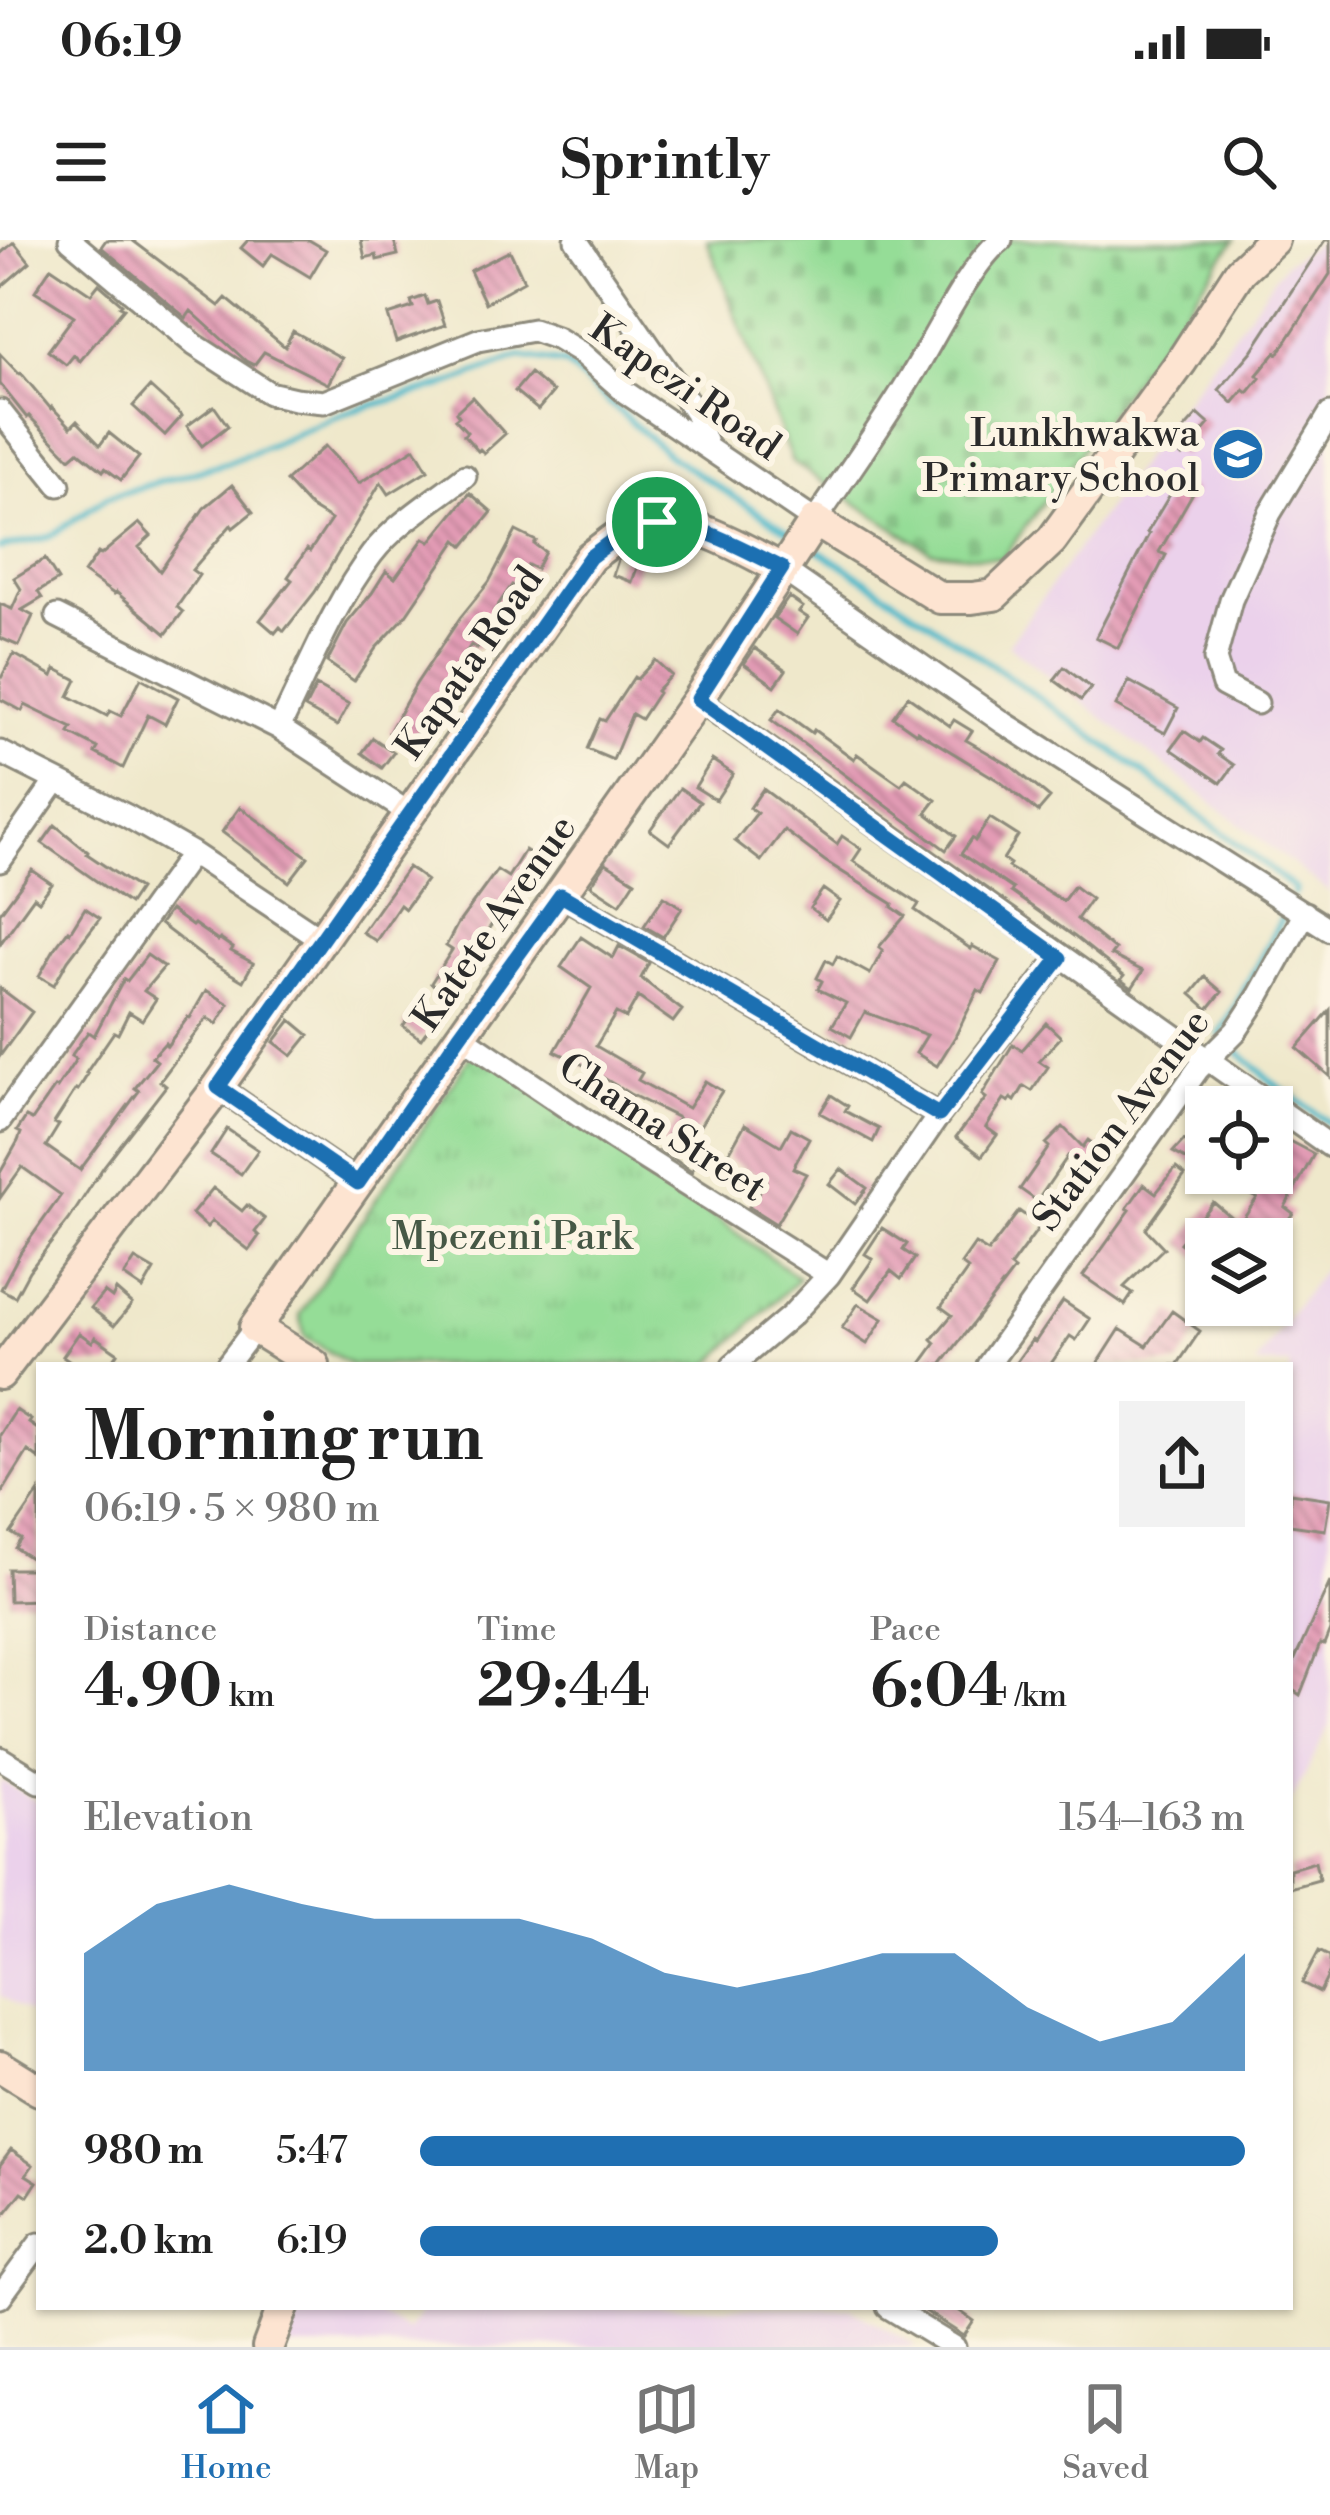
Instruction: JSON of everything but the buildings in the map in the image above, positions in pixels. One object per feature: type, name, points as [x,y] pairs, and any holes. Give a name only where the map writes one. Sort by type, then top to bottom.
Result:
[{"type":"street","name":"Kapezi Road","points":[[70,240],[195,345],[269,393],[324,402],[478,340],[533,330],[556,338],[625,392],[708,447],[801,542]]},
{"type":"street","points":[[576,240],[694,412],[708,447]]},
{"type":"street","points":[[1001,240],[971,277],[906,386],[801,542],[940,598],[994,595],[1052,540],[1240,272],[1274,240]]},
{"type":"street","points":[[0,411],[58,484]]},
{"type":"street","points":[[1257,703],[1223,685],[1215,659],[1231,600],[1270,513],[1330,414]]},
{"type":"street","points":[[279,728],[348,590],[374,551],[465,476]]},
{"type":"street","name":"Kapata Road","points":[[2,1366],[218,1087],[590,557],[632,526],[682,524],[801,542],[1004,723],[1330,930]]},
{"type":"street","name":"Katete Avenue","points":[[229,1362],[698,699],[801,542]]},
{"type":"street","points":[[57,616],[279,728],[409,813]]},
{"type":"street","points":[[698,699],[1330,1146]]},
{"type":"street","points":[[0,752],[192,853],[321,939]]},
{"type":"street","points":[[0,861],[56,782]]},
{"type":"street","points":[[0,1121],[192,853]]},
{"type":"street","points":[[561,895],[939,1115]]},
{"type":"street","name":"Station Avenue","points":[[990,1362],[1198,1069],[1243,1021],[1305,913]]},
{"type":"street","points":[[737,1362],[792,1315],[829,1275],[939,1115],[1060,958]]},
{"type":"street","name":"Chama Street","points":[[460,1035],[829,1275]]},
{"type":"street","points":[[218,1087],[358,1183]]},
{"type":"street","points":[[254,1328],[309,1362]]},
{"type":"street","points":[[0,1758],[36,1780]]},
{"type":"street","points":[[0,2066],[36,2088]]},
{"type":"street","points":[[0,2297],[36,2248]]},
{"type":"street","points":[[268,2347],[282,2310]]},
{"type":"street","points":[[893,2310],[954,2347]]},
{"type":"shaded area","name":"Lunkhwakwa Primary School","points":[[1330,240],[1330,893],[1008,645],[1285,263]]},
{"type":"shaded area","points":[[1330,1259],[1330,1725],[1293,1798],[1293,1362],[1257,1362],[1283,1326],[1293,1326],[1293,1311]]},
{"type":"shaded area","points":[[0,1780],[36,1801],[36,2017],[0,1995]]},
{"type":"shaded area","points":[[296,2310],[373,2310],[407,2331],[424,2310],[855,2310],[917,2347],[283,2347]]},
{"type":"green space","points":[[707,240],[1235,240],[1002,559],[930,551],[792,462]]},
{"type":"green space","name":"Mpezeni Park","points":[[477,1046],[799,1278],[712,1362],[346,1362],[305,1337],[300,1315]]},
{"type":"waterway","points":[[0,548],[49,537],[107,497],[233,461],[344,413],[443,386],[520,357],[565,364],[670,456],[794,535]]},
{"type":"waterway","points":[[811,545],[1118,755],[1238,844],[1296,890],[1294,894]]},
{"type":"waterway","points":[[1220,1035],[1285,912]]},
{"type":"waterway","points":[[1234,1048],[1330,1124]]},
{"type":"place","name":"Lunkhwakwa Primary School","points":[[1238,454]]},
{"type":"route","points":[[657,522],[704,530],[782,568],[698,699],[1060,958],[939,1115],[561,895],[358,1183],[218,1087],[590,557],[632,526],[657,522]]}]
